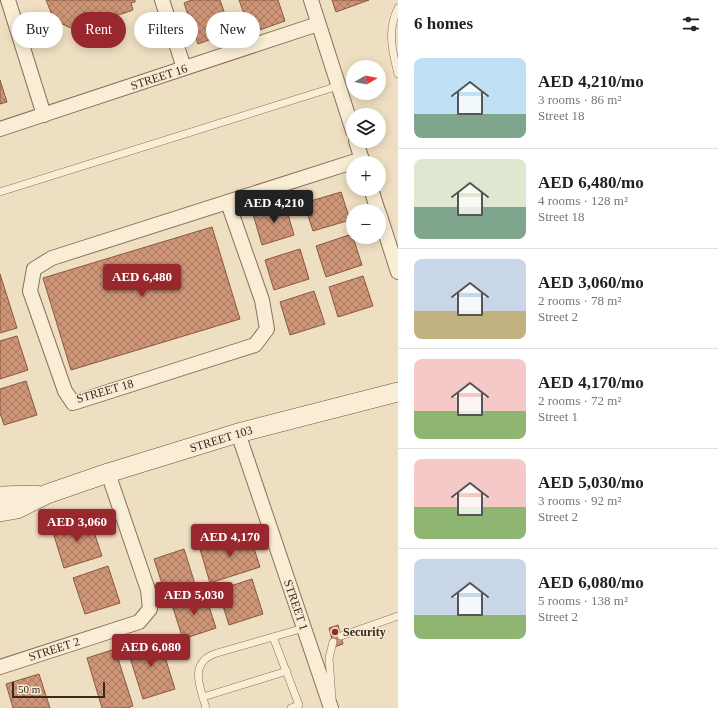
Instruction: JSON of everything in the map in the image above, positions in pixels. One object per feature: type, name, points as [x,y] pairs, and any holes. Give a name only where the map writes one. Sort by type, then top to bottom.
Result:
[{"type":"street","points":[[8,0],[44,115]]},
{"type":"street","points":[[162,0],[184,68]]},
{"type":"street","points":[[311,0],[346,110]]},
{"type":"street","name":"STREET 16","points":[[0,129],[318,24]]},
{"type":"street","name":"STREET 18","points":[[228,203],[262,300],[267,329],[255,344],[72,402],[65,391],[30,291],[34,268],[52,258],[346,166]]},
{"type":"street","points":[[386,234],[398,272]]},
{"type":"street","name":"STREET 103","points":[[0,512],[16,509],[47,494],[238,433],[398,392]]},
{"type":"street","name":"STREET 1","points":[[238,433],[332,708]]},
{"type":"street","name":"STREET 2","points":[[0,666],[139,622],[150,609],[148,590],[108,474]]},
{"type":"street","name":"STREET 103","points":[[0,496],[47,494]]},
{"type":"lane","points":[[398,8],[392,19],[391,47],[398,74]]},
{"type":"lane","points":[[0,192],[338,86]]},
{"type":"lane","points":[[341,636],[398,616]]},
{"type":"lane","points":[[206,708],[198,675],[198,669],[206,658],[211,655],[304,628]]},
{"type":"lane","points":[[273,637],[301,706],[291,708]]},
{"type":"lane","points":[[332,708],[329,658],[333,642]]},
{"type":"lane","points":[[203,697],[287,671]]},
{"type":"building","points":[[46,0],[135,0],[135,2],[131,3],[133,10],[126,12],[71,12],[71,28],[63,24],[63,12],[51,12]]},
{"type":"building","points":[[191,0],[220,0],[224,12],[206,12],[206,41],[198,44],[198,12],[187,12],[184,3]]},
{"type":"building","points":[[239,0],[278,0],[285,21],[260,30],[260,12],[243,12]]},
{"type":"building","points":[[332,0],[369,0],[336,12]]},
{"type":"building","points":[[0,80],[7,102],[0,104]]},
{"type":"building","points":[[341,192],[346,208],[346,221],[313,231],[304,203]]},
{"type":"building","points":[[285,204],[294,235],[262,245],[253,214]]},
{"type":"building","points":[[212,227],[240,319],[71,370],[43,278]]},
{"type":"building","points":[[346,236],[346,244],[355,244],[362,265],[326,277],[316,246]]},
{"type":"building","points":[[300,249],[309,279],[274,290],[265,260]]},
{"type":"building","points":[[0,274],[17,328],[0,333]]},
{"type":"building","points":[[363,276],[373,306],[338,317],[329,287]]},
{"type":"building","points":[[314,291],[325,324],[290,335],[280,302]]},
{"type":"building","points":[[17,336],[28,370],[0,379],[0,341]]},
{"type":"building","points":[[26,381],[37,415],[4,425],[0,413],[0,389]]},
{"type":"building","points":[[89,517],[102,556],[64,568],[52,529]]},
{"type":"building","points":[[249,533],[260,567],[210,583],[200,549]]},
{"type":"building","points":[[184,549],[195,584],[165,593],[154,559]]},
{"type":"building","points":[[108,566],[120,603],[85,614],[73,578]]},
{"type":"building","points":[[252,579],[263,614],[229,625],[218,590]]},
{"type":"building","points":[[205,594],[216,628],[183,639],[172,605]]},
{"type":"building","name":"Security","points":[[338,625],[343,644],[334,647],[329,628]]},
{"type":"building","points":[[159,638],[175,689],[143,699],[127,648]]},
{"type":"building","points":[[115,649],[133,706],[127,708],[102,708],[87,658]]},
{"type":"building","points":[[39,674],[50,708],[13,708],[6,684]]},
{"type":"place","name":"Security","points":[[335,632]]}]
